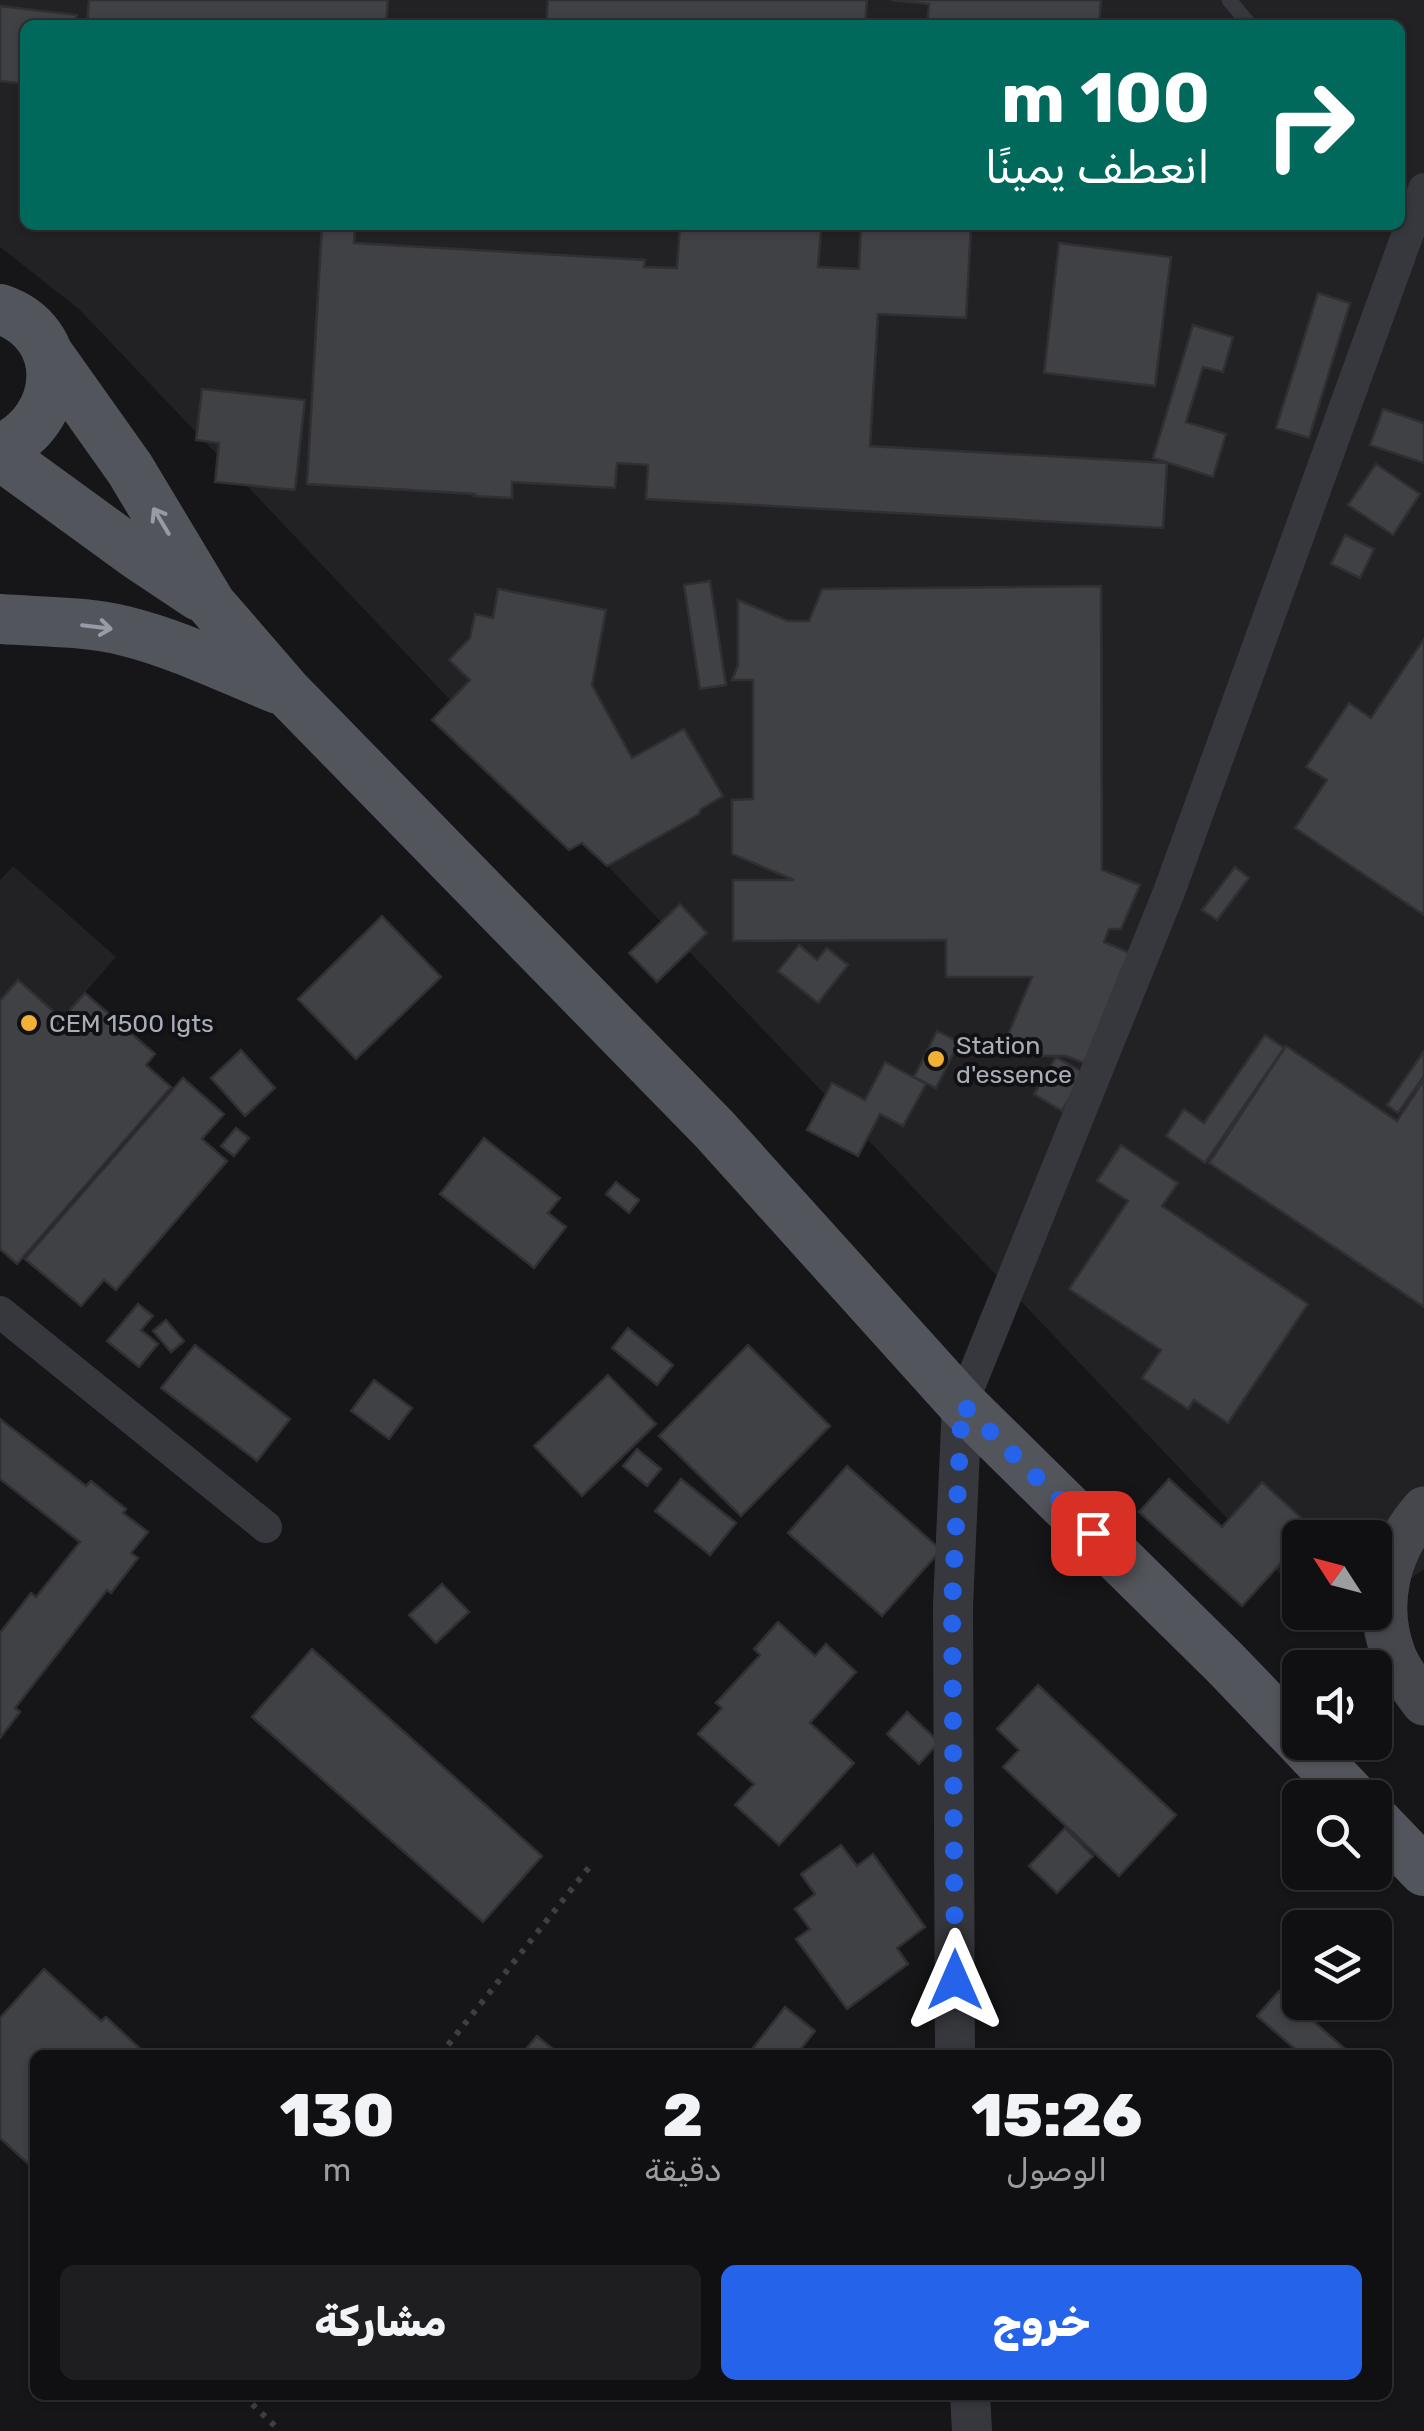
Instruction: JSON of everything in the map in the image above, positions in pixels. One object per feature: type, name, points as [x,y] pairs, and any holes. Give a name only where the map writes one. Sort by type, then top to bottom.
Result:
[{"type":"main road","points":[[0,309],[14,314],[34,330],[130,469],[212,604],[288,693],[714,1128],[962,1404],[1282,1723]]},
{"type":"main road","points":[[47,352],[52,376],[48,402],[36,424],[0,452],[139,556],[212,604]]},
{"type":"main road","points":[[0,619],[123,630],[176,647],[288,693]]},
{"type":"main road","points":[[1424,1509],[1399,1544],[1388,1572],[1384,1601],[1386,1630],[1395,1658],[1424,1703]]},
{"type":"main road","points":[[1317,1760],[1337,1780]]},
{"type":"main road","points":[[1392,1837],[1424,1870]]},
{"type":"street","points":[[1405,223],[1424,189]]},
{"type":"street","points":[[955,2050],[952,1606],[962,1404],[1169,892],[1402,230]]},
{"type":"street","points":[[0,1312],[266,1527]]},
{"type":"street","points":[[970,2400],[972,2431]]},
{"type":"lane","points":[[1228,0],[1246,20]]},
{"type":"path","points":[[444,2050],[590,1866]]},
{"type":"path","points":[[249,2400],[280,2431]]},
{"type":"shaded area","points":[[0,0],[1424,0],[1424,1569],[1392,1592],[1392,1520],[1282,1520],[1282,1576],[79,309],[0,247]]},
{"type":"shaded area","name":"CEM 1500 lgts","points":[[13,866],[116,957],[0,1089],[0,880]]},
{"type":"building","points":[[89,0],[388,0],[386,20],[87,20]]},
{"type":"building","points":[[548,0],[867,0],[865,20],[546,20]]},
{"type":"building","points":[[891,0],[1101,0],[1099,20],[927,20],[929,4]]},
{"type":"building","points":[[0,6],[77,15],[76,20],[20,20],[20,83],[0,81]]},
{"type":"building","points":[[322,230],[355,230],[354,243],[645,260],[644,267],[677,268],[680,230],[821,230],[818,267],[859,269],[861,230],[971,230],[966,318],[878,314],[870,446],[1167,463],[1163,528],[646,499],[648,465],[617,463],[615,488],[512,482],[512,498],[307,484]]},
{"type":"building","points":[[1059,243],[1171,257],[1155,386],[1044,373]]},
{"type":"building","points":[[1318,293],[1350,303],[1309,438],[1276,428]]},
{"type":"building","points":[[1193,325],[1233,337],[1223,372],[1203,367],[1186,422],[1226,434],[1213,477],[1153,458]]},
{"type":"building","points":[[202,389],[305,400],[295,490],[215,482],[219,443],[196,440]]},
{"type":"building","points":[[1383,409],[1424,423],[1424,463],[1370,445]]},
{"type":"building","points":[[1376,464],[1420,494],[1393,535],[1348,505]]},
{"type":"building","points":[[1345,535],[1374,549],[1360,578],[1331,564]]},
{"type":"building","points":[[710,581],[726,685],[700,689],[684,585]]},
{"type":"building","points":[[1101,586],[1102,870],[1140,885],[1121,929],[1109,929],[1104,942],[1135,955],[1089,1065],[1066,1056],[1039,1056],[1005,1042],[1032,977],[946,977],[946,940],[733,941],[733,880],[794,880],[732,854],[732,800],[753,799],[753,680],[732,680],[738,665],[738,600],[788,621],[809,621],[822,589]]},
{"type":"building","points":[[498,589],[606,610],[592,685],[632,758],[684,729],[723,796],[699,814],[607,866],[582,843],[569,850],[432,720],[470,680],[449,660],[470,638],[475,614],[493,618]]},
{"type":"building","points":[[1424,639],[1424,915],[1295,828],[1327,780],[1306,767],[1349,703],[1371,718]]},
{"type":"building","points":[[1235,867],[1249,878],[1217,920],[1202,910]]},
{"type":"building","points":[[680,904],[707,933],[657,982],[629,953]]},
{"type":"building","points":[[382,916],[441,977],[356,1059],[298,999]]},
{"type":"building","points":[[799,945],[817,960],[827,948],[848,965],[818,1003],[778,971]]},
{"type":"building","points":[[18,980],[62,1019],[85,993],[155,1054],[146,1065],[171,1087],[17,1264],[0,1249],[0,1001]]},
{"type":"building","name":"Station d'essence","points":[[937,1031],[959,1042],[936,1088],[914,1077]]},
{"type":"building","points":[[1265,1035],[1284,1048],[1205,1163],[1166,1136],[1184,1109],[1204,1123]]},
{"type":"building","points":[[1286,1046],[1397,1121],[1424,1080],[1424,1307],[1209,1163]]},
{"type":"building","points":[[241,1050],[275,1088],[245,1116],[211,1078]]},
{"type":"building","points":[[1424,1051],[1424,1076],[1398,1113],[1387,1105]]},
{"type":"building","points":[[1056,1057],[1084,1073],[1062,1111],[1034,1094]]},
{"type":"building","points":[[885,1062],[926,1084],[903,1126],[880,1114],[858,1156],[807,1130],[832,1083],[865,1100]]},
{"type":"building","points":[[183,1078],[224,1114],[202,1139],[227,1161],[116,1290],[104,1280],[81,1306],[25,1259]]},
{"type":"building","points":[[236,1128],[249,1138],[234,1156],[221,1146]]},
{"type":"building","points":[[484,1138],[560,1198],[548,1213],[566,1227],[534,1268],[440,1194]]},
{"type":"building","points":[[1121,1145],[1178,1183],[1162,1206],[1308,1304],[1228,1423],[1194,1400],[1188,1409],[1142,1378],[1161,1350],[1069,1289],[1128,1201],[1097,1181]]},
{"type":"building","points":[[616,1182],[639,1200],[629,1213],[606,1194]]},
{"type":"building","points":[[138,1304],[153,1316],[141,1330],[158,1344],[139,1367],[107,1341]]},
{"type":"building","points":[[166,1320],[184,1341],[171,1352],[153,1331]]},
{"type":"building","points":[[628,1328],[673,1365],[657,1385],[612,1348]]},
{"type":"building","points":[[195,1345],[290,1419],[257,1461],[161,1388]]},
{"type":"building","points":[[748,1345],[830,1426],[741,1516],[659,1436]]},
{"type":"building","points":[[608,1375],[656,1424],[582,1496],[534,1446]]},
{"type":"building","points":[[374,1380],[412,1408],[389,1439],[351,1411]]},
{"type":"building","points":[[0,1419],[86,1486],[91,1481],[148,1532],[131,1553],[138,1558],[111,1593],[107,1590],[15,1708],[20,1712],[0,1738],[0,1633],[31,1593],[36,1597],[80,1542],[0,1479]]},
{"type":"building","points":[[637,1449],[661,1469],[647,1486],[623,1466]]},
{"type":"building","points":[[847,1466],[941,1550],[882,1616],[788,1533]]},
{"type":"building","points":[[681,1479],[736,1523],[710,1555],[655,1511]]},
{"type":"building","points":[[1169,1479],[1222,1527],[1262,1482],[1303,1520],[1282,1520],[1282,1562],[1242,1606],[1139,1512]]},
{"type":"building","points":[[442,1584],[469,1612],[436,1643],[409,1615]]},
{"type":"building","points":[[778,1622],[815,1656],[826,1644],[856,1672],[810,1723],[854,1763],[779,1845],[735,1805],[754,1784],[698,1734],[722,1708],[716,1703],[760,1655],[754,1649]]},
{"type":"building","points":[[312,1649],[542,1856],[483,1922],[252,1717]]},
{"type":"building","points":[[1038,1685],[1176,1815],[1119,1876],[1003,1767],[1019,1750],[997,1729]]},
{"type":"building","points":[[907,1712],[939,1742],[919,1764],[887,1734]]},
{"type":"building","points":[[1065,1828],[1093,1856],[1057,1893],[1029,1866]]},
{"type":"building","points":[[841,1845],[857,1866],[873,1854],[925,1927],[897,1948],[908,1964],[847,2009],[796,1939],[810,1929],[795,1909],[815,1894],[801,1874]]},
{"type":"building","points":[[44,1969],[101,2021],[106,2017],[142,2050],[30,2050],[30,2165],[0,2138],[0,2018]]},
{"type":"building","points":[[1279,1991],[1282,2020],[1312,2020],[1345,2049],[1296,2050],[1257,2016]]},
{"type":"building","points":[[785,2007],[815,2031],[800,2050],[752,2050]]},
{"type":"building","points":[[537,2036],[554,2050],[525,2050]]},
{"type":"place","name":"CEM 1500 lgts","points":[[29,1023]]},
{"type":"place","name":"Station d'essence","points":[[936,1059]]},
{"type":"route","points":[[955,1980],[952,1606],[962,1404],[1093,1533]]}]
